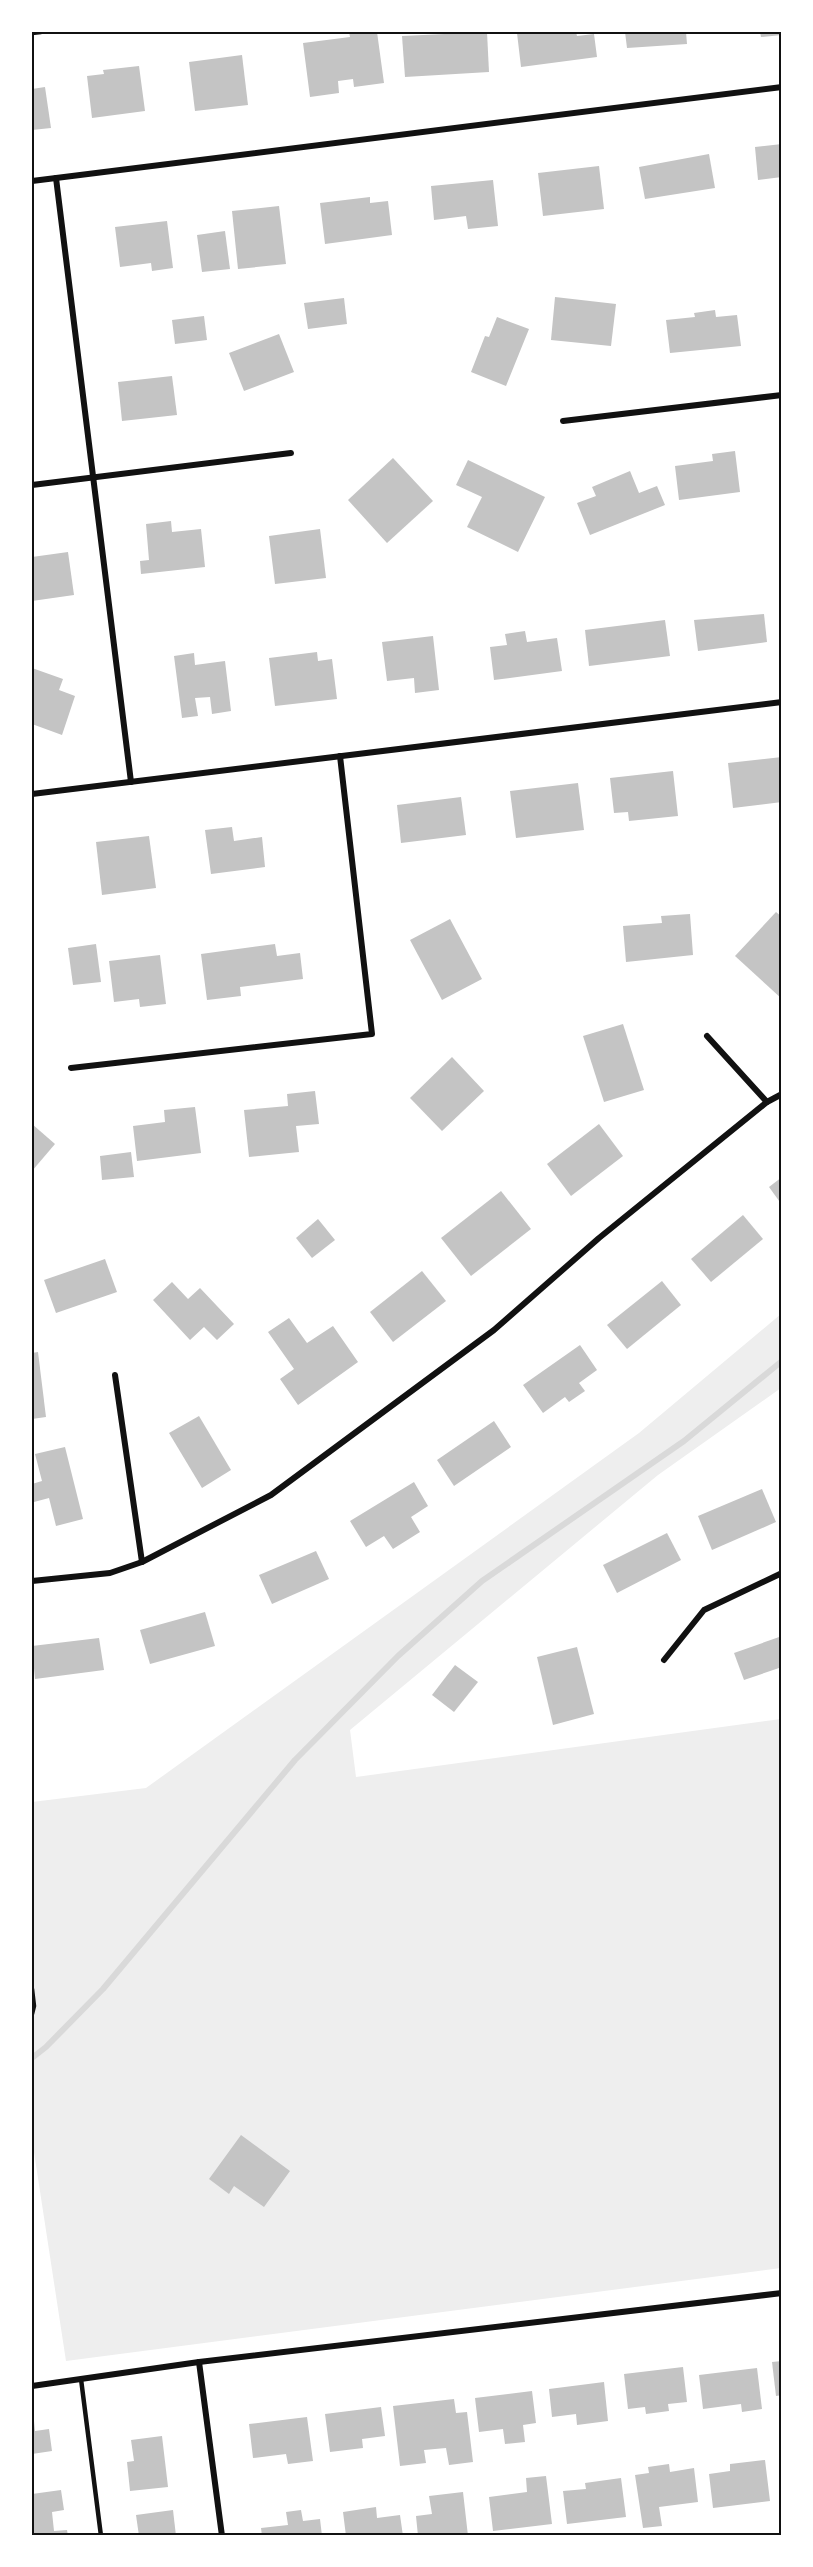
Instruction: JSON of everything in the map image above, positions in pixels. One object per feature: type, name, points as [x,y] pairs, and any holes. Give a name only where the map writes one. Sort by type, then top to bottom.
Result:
[{"type":"street","points":[[32,181],[782,87]]},
{"type":"street","points":[[56,178],[130,782]]},
{"type":"street","points":[[563,422],[782,395]]},
{"type":"street","points":[[32,485],[291,453]]},
{"type":"street","points":[[32,794],[782,702]]},
{"type":"street","points":[[71,1068],[372,1034],[340,756]]},
{"type":"street","points":[[707,1036],[767,1102]]},
{"type":"street","points":[[32,1581],[110,1573],[142,1562],[271,1495],[494,1330],[599,1238],[767,1102],[782,1094]]},
{"type":"street","points":[[115,1375],[142,1562]]},
{"type":"street","points":[[664,1660],[704,1610],[782,1573]]},
{"type":"street","points":[[32,2386],[199,2362],[782,2293]]},
{"type":"street","points":[[199,2362],[222,2535]]},
{"type":"lane","points":[[32,33],[41,32]]},
{"type":"lane","points":[[32,1989],[34,2006],[32,2014]]},
{"type":"lane","points":[[81,2379],[101,2535]]},
{"type":"shaded area","points":[[781,1314],[781,1388],[658,1475],[350,1730],[356,1777],[781,1719],[781,2268],[66,2361],[32,2139],[32,1802],[146,1788],[639,1433]]},
{"type":"building","points":[[349,32],[377,32],[384,83],[354,87],[353,79],[338,81],[339,93],[310,97],[303,43],[350,37]]},
{"type":"building","points":[[487,32],[489,72],[405,77],[402,36]]},
{"type":"building","points":[[576,32],[577,36],[594,34],[597,57],[521,67],[517,33]]},
{"type":"building","points":[[625,32],[686,32],[687,44],[627,48]]},
{"type":"building","points":[[760,32],[782,32],[782,35],[761,37]]},
{"type":"building","points":[[242,55],[248,105],[195,111],[189,62]]},
{"type":"building","points":[[139,66],[145,111],[92,118],[87,76],[104,74],[103,70]]},
{"type":"building","points":[[45,87],[51,128],[32,130],[32,89]]},
{"type":"building","points":[[782,144],[782,177],[758,180],[755,147]]},
{"type":"building","points":[[709,154],[715,188],[645,199],[639,167]]},
{"type":"building","points":[[599,166],[604,209],[543,216],[538,173]]},
{"type":"building","points":[[493,180],[498,226],[468,229],[466,216],[434,220],[431,186]]},
{"type":"building","points":[[370,197],[370,203],[388,201],[392,235],[325,244],[320,203]]},
{"type":"building","points":[[279,206],[286,264],[238,269],[232,211]]},
{"type":"building","points":[[167,221],[173,268],[152,271],[151,263],[120,267],[115,227]]},
{"type":"building","points":[[225,231],[230,269],[202,272],[197,235]]},
{"type":"building","points":[[555,297],[616,304],[611,346],[551,340]]},
{"type":"building","points":[[344,298],[347,324],[308,329],[304,303]]},
{"type":"building","points":[[715,310],[716,317],[737,315],[741,346],[670,353],[666,320],[695,317],[694,313]]},
{"type":"building","points":[[204,316],[207,340],[175,344],[172,320]]},
{"type":"building","points":[[497,317],[529,329],[506,386],[471,372],[485,336],[489,337]]},
{"type":"building","points":[[279,334],[294,372],[244,391],[229,353]]},
{"type":"building","points":[[172,376],[177,415],[122,421],[118,382]]},
{"type":"building","points":[[735,451],[740,492],[679,500],[675,466],[713,461],[712,454]]},
{"type":"building","points":[[393,458],[433,501],[387,543],[348,500]]},
{"type":"building","points":[[468,460],[545,497],[518,552],[467,527],[482,497],[456,485]]},
{"type":"building","points":[[630,471],[639,493],[657,486],[665,505],[590,535],[577,503],[596,496],[592,487]]},
{"type":"building","points":[[171,521],[172,532],[201,529],[205,567],[141,574],[140,561],[149,560],[146,524]]},
{"type":"building","points":[[320,529],[326,578],[275,584],[269,536]]},
{"type":"building","points":[[68,552],[74,595],[32,601],[32,557]]},
{"type":"building","points":[[764,614],[767,642],[698,651],[694,620]]},
{"type":"building","points":[[665,620],[670,656],[589,666],[585,630]]},
{"type":"building","points":[[525,631],[527,642],[557,638],[562,671],[494,680],[490,647],[507,645],[505,634]]},
{"type":"building","points":[[433,636],[439,690],[415,693],[414,678],[387,681],[382,642]]},
{"type":"building","points":[[317,652],[318,661],[332,659],[337,699],[275,706],[269,658]]},
{"type":"building","points":[[194,653],[195,665],[225,661],[231,711],[212,714],[210,697],[195,698],[198,716],[182,718],[174,656]]},
{"type":"building","points":[[32,668],[63,679],[59,690],[75,696],[62,735],[32,724]]},
{"type":"building","points":[[782,757],[782,802],[733,808],[728,763]]},
{"type":"building","points":[[673,771],[678,816],[629,821],[628,812],[614,813],[610,778]]},
{"type":"building","points":[[578,783],[584,830],[516,838],[510,791]]},
{"type":"building","points":[[461,797],[466,835],[401,843],[397,805]]},
{"type":"building","points":[[232,827],[234,841],[262,837],[265,867],[211,874],[205,830]]},
{"type":"building","points":[[149,836],[156,888],[102,895],[96,842]]},
{"type":"building","points":[[776,912],[782,917],[782,999],[735,956]]},
{"type":"building","points":[[690,914],[693,955],[626,962],[623,926],[662,923],[661,916]]},
{"type":"building","points":[[450,919],[482,979],[442,1000],[410,940]]},
{"type":"building","points":[[96,944],[101,982],[73,985],[68,948]]},
{"type":"building","points":[[275,944],[277,956],[300,953],[303,979],[240,987],[241,996],[207,1000],[201,954]]},
{"type":"building","points":[[160,955],[166,1004],[140,1007],[139,999],[114,1002],[109,961]]},
{"type":"building","points":[[623,1024],[644,1090],[604,1102],[583,1036]]},
{"type":"building","points":[[452,1057],[484,1091],[442,1131],[410,1098]]},
{"type":"building","points":[[315,1091],[319,1124],[296,1126],[299,1152],[249,1157],[244,1110],[288,1106],[287,1094]]},
{"type":"building","points":[[195,1107],[201,1153],[137,1161],[133,1126],[165,1122],[164,1110]]},
{"type":"building","points":[[32,1124],[55,1144],[32,1171]]},
{"type":"building","points":[[599,1124],[623,1156],[571,1196],[547,1164]]},
{"type":"building","points":[[131,1152],[134,1177],[102,1180],[100,1156]]},
{"type":"building","points":[[782,1177],[782,1205],[769,1187]]},
{"type":"building","points":[[501,1191],[531,1229],[471,1276],[441,1238]]},
{"type":"building","points":[[743,1215],[763,1239],[711,1282],[691,1259]]},
{"type":"building","points":[[318,1219],[335,1240],[312,1258],[296,1238]]},
{"type":"building","points":[[105,1259],[117,1292],[56,1313],[44,1280]]},
{"type":"building","points":[[422,1271],[446,1301],[393,1342],[370,1312]]},
{"type":"building","points":[[662,1281],[681,1305],[627,1349],[607,1325]]},
{"type":"building","points":[[172,1282],[188,1299],[200,1288],[234,1324],[217,1340],[204,1327],[190,1340],[153,1300]]},
{"type":"building","points":[[289,1318],[307,1343],[333,1326],[358,1362],[298,1405],[280,1379],[294,1369],[268,1332]]},
{"type":"building","points":[[580,1345],[597,1370],[579,1383],[585,1391],[569,1402],[565,1397],[543,1413],[523,1385]]},
{"type":"building","points":[[38,1352],[46,1417],[32,1419],[32,1353]]},
{"type":"building","points":[[199,1416],[231,1470],[202,1488],[169,1433]]},
{"type":"building","points":[[494,1421],[511,1447],[454,1486],[437,1460]]},
{"type":"building","points":[[65,1447],[83,1519],[56,1526],[49,1498],[34,1502],[32,1484],[42,1481],[35,1454]]},
{"type":"building","points":[[414,1482],[428,1506],[411,1517],[420,1532],[393,1549],[384,1536],[366,1547],[350,1521]]},
{"type":"building","points":[[762,1489],[776,1522],[712,1550],[698,1516]]},
{"type":"building","points":[[667,1533],[681,1560],[617,1593],[603,1565]]},
{"type":"building","points":[[316,1551],[329,1579],[272,1604],[259,1575]]},
{"type":"building","points":[[205,1612],[215,1646],[150,1664],[140,1630]]},
{"type":"building","points":[[782,1636],[782,1667],[744,1680],[734,1653]]},
{"type":"building","points":[[99,1638],[104,1670],[35,1679],[32,1646]]},
{"type":"building","points":[[577,1647],[594,1714],[553,1725],[537,1657]]},
{"type":"building","points":[[455,1665],[478,1682],[454,1712],[432,1695]]},
{"type":"building","points":[[241,2135],[290,2171],[264,2207],[234,2186],[229,2194],[209,2179]]},
{"type":"building","points":[[782,2361],[782,2395],[776,2396],[772,2362]]},
{"type":"building","points":[[683,2367],[687,2402],[668,2404],[669,2411],[646,2414],[645,2407],[628,2409],[624,2374]]},
{"type":"building","points":[[757,2368],[762,2409],[742,2412],[741,2404],[703,2409],[699,2375]]},
{"type":"building","points":[[604,2382],[608,2421],[577,2425],[576,2414],[552,2417],[549,2389]]},
{"type":"building","points":[[532,2391],[536,2423],[523,2425],[525,2442],[505,2444],[503,2429],[479,2432],[475,2398]]},
{"type":"building","points":[[454,2399],[456,2413],[467,2412],[473,2462],[449,2465],[446,2448],[424,2450],[426,2463],[400,2466],[393,2406]]},
{"type":"building","points":[[381,2407],[385,2436],[362,2439],[363,2448],[330,2452],[325,2414]]},
{"type":"building","points":[[307,2417],[313,2461],[288,2464],[286,2454],[253,2458],[249,2424]]},
{"type":"building","points":[[34,2421],[35,2431],[49,2429],[52,2451],[32,2454],[32,2422]]},
{"type":"building","points":[[162,2436],[168,2487],[130,2491],[127,2462],[134,2461],[131,2440]]},
{"type":"building","points":[[765,2460],[770,2501],[713,2508],[709,2474],[730,2471],[730,2464]]},
{"type":"building","points":[[669,2464],[670,2472],[694,2468],[698,2502],[659,2507],[662,2526],[643,2528],[635,2475],[649,2473],[648,2467]]},
{"type":"building","points":[[546,2476],[552,2524],[493,2531],[489,2497],[527,2492],[526,2478]]},
{"type":"building","points":[[621,2478],[626,2517],[567,2524],[563,2491],[586,2489],[585,2483]]},
{"type":"building","points":[[61,2490],[64,2510],[52,2512],[54,2531],[67,2530],[68,2536],[32,2536],[32,2494]]},
{"type":"building","points":[[463,2492],[468,2536],[418,2536],[416,2516],[432,2514],[429,2496]]},
{"type":"building","points":[[376,2507],[377,2518],[400,2515],[403,2536],[346,2536],[343,2512]]},
{"type":"building","points":[[173,2510],[176,2536],[139,2536],[136,2515]]},
{"type":"building","points":[[301,2510],[303,2521],[320,2519],[322,2536],[262,2536],[261,2528],[288,2525],[286,2512]]},
{"type":"waterway","points":[[32,2058],[46,2047],[103,1989],[295,1760],[398,1656],[482,1581],[684,1441],[782,1361]]}]
